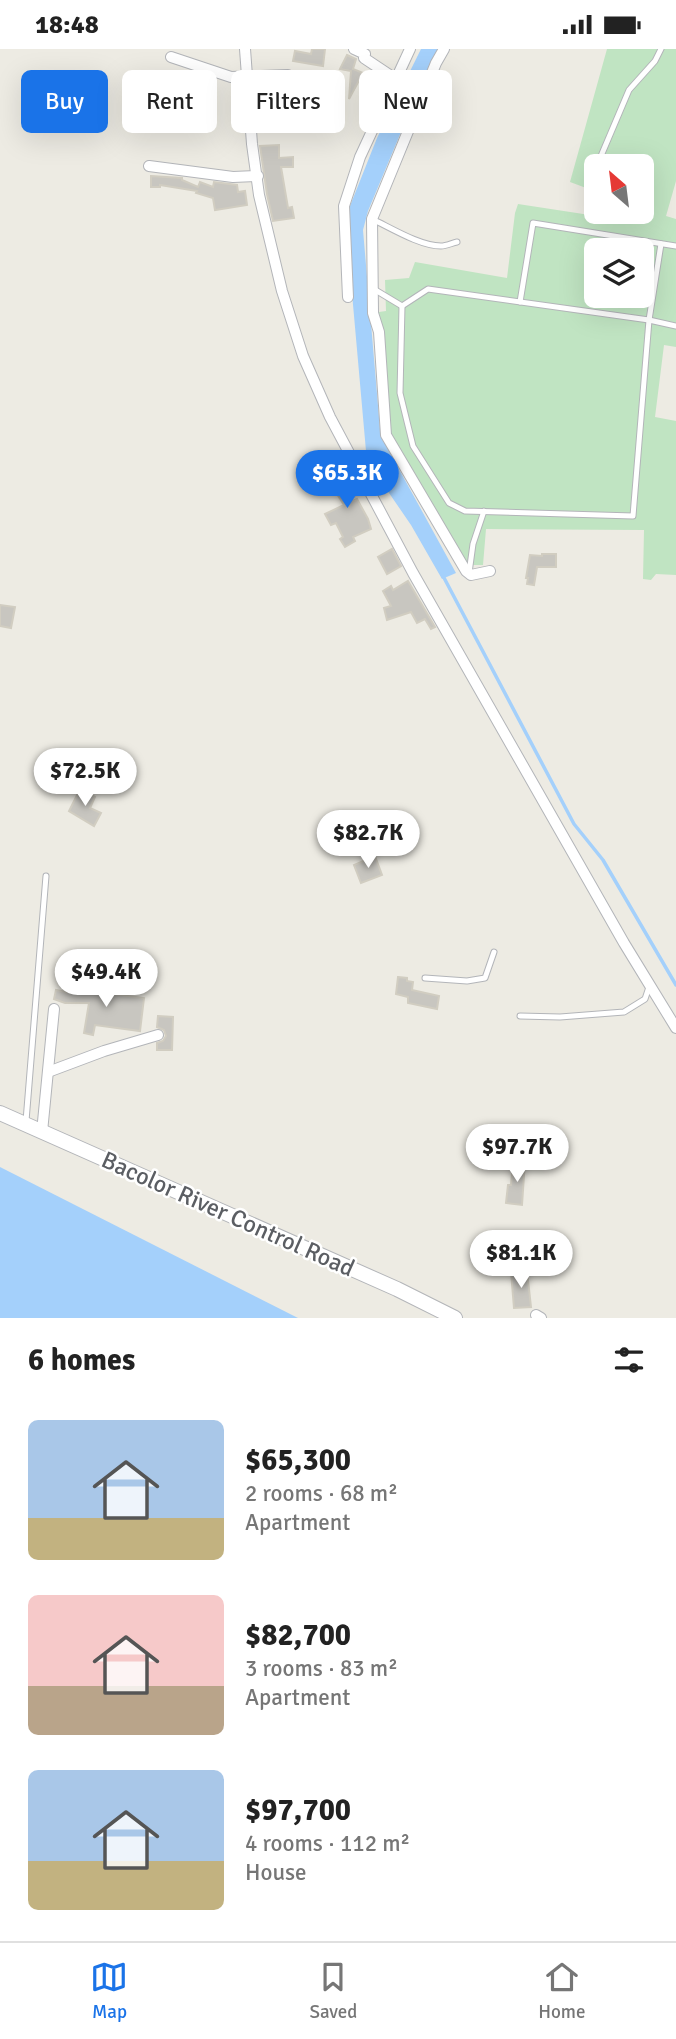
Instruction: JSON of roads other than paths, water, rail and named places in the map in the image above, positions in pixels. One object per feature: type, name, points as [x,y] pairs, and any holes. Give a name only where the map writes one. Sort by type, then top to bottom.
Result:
[{"type":"street","points":[[245,49],[247,70]]},
{"type":"street","points":[[354,49],[365,54],[364,58],[380,70]]},
{"type":"street","points":[[401,70],[410,49]]},
{"type":"street","points":[[444,49],[372,219],[373,313],[380,347],[386,435],[416,489],[469,573],[471,575],[490,571]]},
{"type":"street","points":[[171,57],[231,76]]},
{"type":"street","points":[[252,133],[260,195],[282,291],[303,356],[330,417],[413,573],[649,987],[676,1028]]},
{"type":"street","points":[[348,297],[344,206],[360,157],[372,133]]},
{"type":"street","points":[[149,166],[233,177],[258,176]]},
{"type":"street","points":[[43,1132],[54,1009]]},
{"type":"street","points":[[48,1072],[158,1035]]},
{"type":"street","name":"Bacolor River Control Road","points":[[0,1113],[397,1289],[455,1318]]},
{"type":"lane","points":[[602,154],[629,90],[655,61],[661,49]]},
{"type":"lane","points":[[372,219],[403,235],[428,243],[442,246],[457,242]]},
{"type":"lane","points":[[520,302],[533,223],[676,246]]},
{"type":"lane","points":[[402,306],[400,393],[413,446],[449,503],[465,511],[633,516],[649,320],[662,244]]},
{"type":"lane","points":[[372,288],[402,306]]},
{"type":"lane","points":[[402,306],[428,289],[676,326]]},
{"type":"lane","points":[[469,573],[472,544],[484,512]]},
{"type":"lane","points":[[26,1125],[47,876]]},
{"type":"lane","points":[[425,978],[467,981],[485,978],[494,951]]},
{"type":"lane","points":[[520,1016],[560,1017],[624,1012],[645,999],[649,987]]},
{"type":"water","points":[[421,49],[441,49],[430,70],[411,70]]},
{"type":"water","points":[[379,133],[401,133],[368,211],[363,230],[380,429],[389,451],[456,573],[442,579],[411,525],[376,474],[366,451],[351,282],[348,211]]},
{"type":"water","points":[[0,1167],[298,1318],[0,1318]]},
{"type":"waterway","points":[[442,574],[574,824],[603,860],[676,985]]}]
